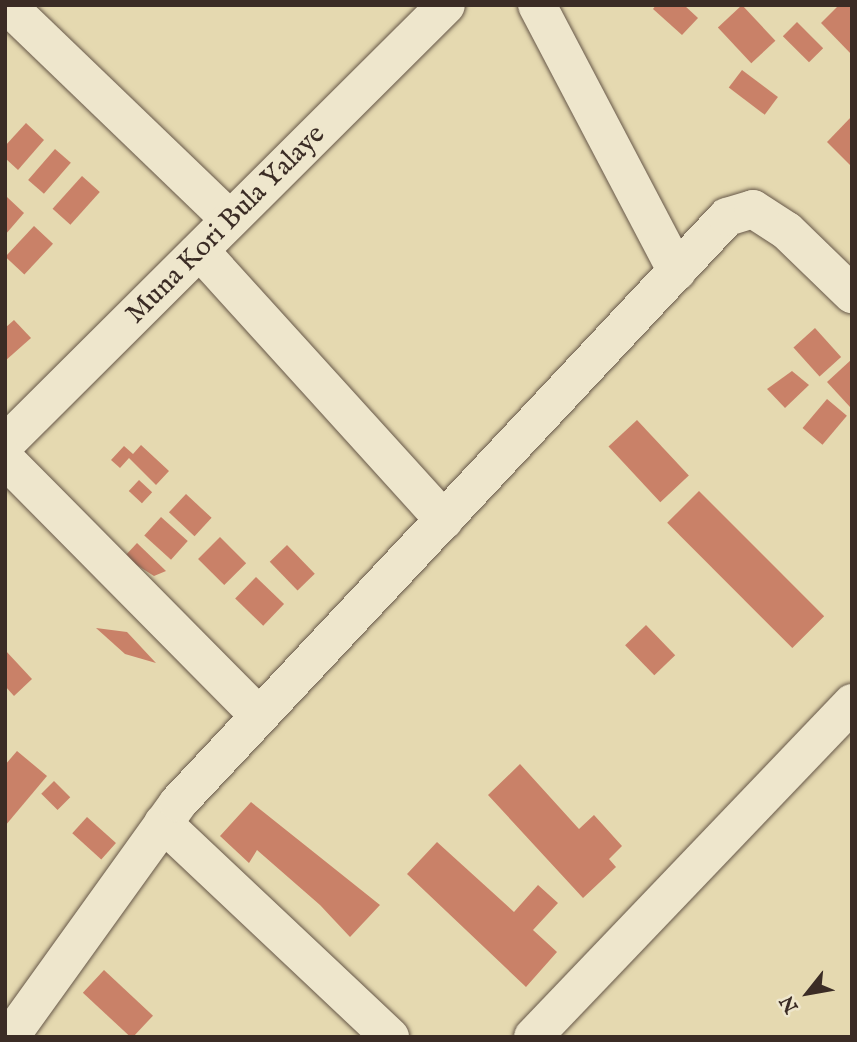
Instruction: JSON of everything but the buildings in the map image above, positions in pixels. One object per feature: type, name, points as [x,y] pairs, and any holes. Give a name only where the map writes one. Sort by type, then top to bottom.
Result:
[{"type":"street","points":[[7,5],[229,219]]},
{"type":"street","name":"Muna Kori Bula Yalaye","points":[[5,444],[201,252],[229,219],[446,5]]},
{"type":"street","points":[[537,5],[677,272]]},
{"type":"street","points":[[10,1037],[178,803],[727,217],[753,209],[787,231],[852,294]]},
{"type":"street","points":[[201,252],[444,520]]},
{"type":"street","points":[[5,459],[259,716]]},
{"type":"street","points":[[533,1037],[852,703]]},
{"type":"street","points":[[163,823],[390,1037]]}]
